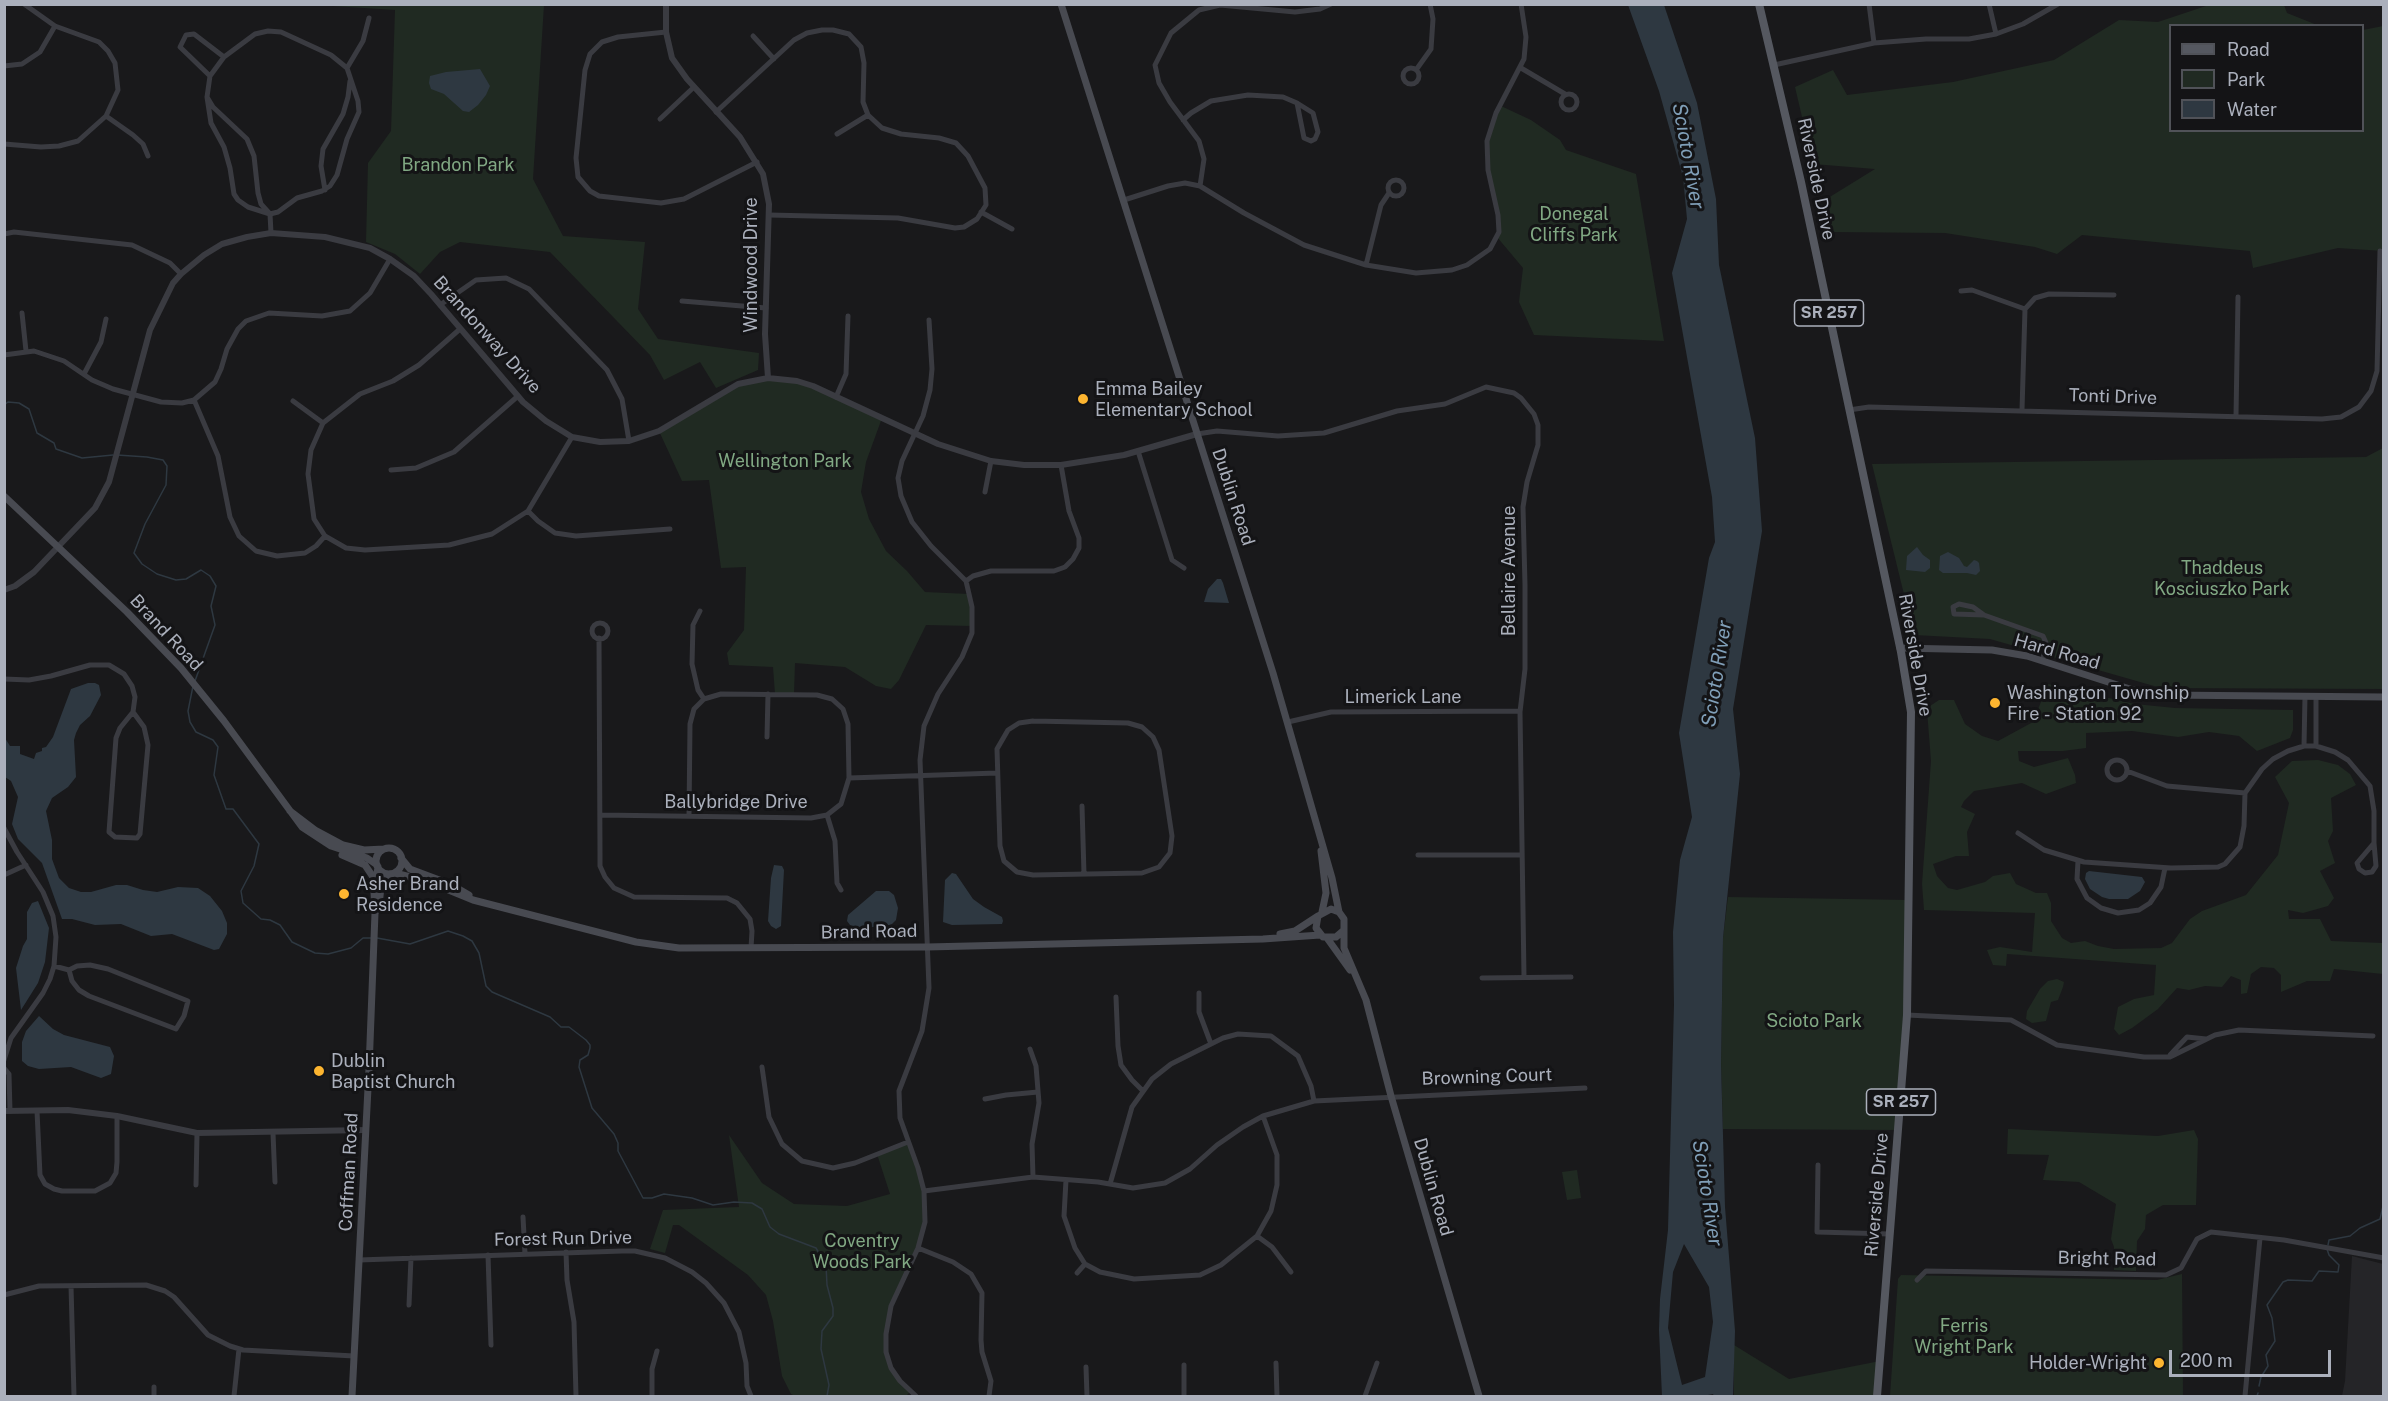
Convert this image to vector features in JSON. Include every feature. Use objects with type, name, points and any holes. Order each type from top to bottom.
[{"type":"main road","name":"Dublin Road","points":[[1061,4],[1288,722],[1339,912]]},
{"type":"main road","name":"Riverside Drive","points":[[1759,4],[1850,410],[1900,648],[1911,728],[1907,1015],[1877,1396]]},
{"type":"main road","name":"Brand Road","points":[[4,496],[140,626],[187,675],[302,827],[331,846],[367,858],[377,866]]},
{"type":"main road","name":"Hard Road","points":[[1900,648],[1992,650],[2042,661],[2133,690],[2164,695],[2384,697]]},
{"type":"main road","name":"Brand Road","points":[[286,808],[315,830],[343,845],[364,850],[384,849]]},
{"type":"main road","name":"Dublin Road","points":[[1317,828],[1326,893],[1320,914]]},
{"type":"main road","name":"Brand Road","points":[[331,846],[334,851],[365,865],[375,880]]},
{"type":"main road","points":[[384,849],[393,849],[401,858],[400,868],[392,873],[383,872],[377,866],[376,858],[384,849]]},
{"type":"main road","name":"Brand Road","points":[[401,858],[410,869],[450,884],[482,902]]},
{"type":"main road","name":"Coffman Road","points":[[352,1396],[377,866]]},
{"type":"main road","name":"Brand Road","points":[[392,873],[429,882],[482,902],[657,946],[927,947],[1324,937]]},
{"type":"main road","name":"Coffman Road","points":[[375,913],[379,905],[381,887],[392,873]]},
{"type":"main road","points":[[1331,909],[1339,912],[1344,919],[1343,931],[1336,937],[1324,937],[1316,924],[1320,914],[1331,909]]},
{"type":"main road","name":"Brand Road","points":[[1263,939],[1295,930],[1320,914]]},
{"type":"main road","name":"Dublin Road","points":[[1343,931],[1344,948],[1360,985],[1479,1396]]},
{"type":"main road","name":"Dublin Road","points":[[1324,937],[1360,985]]},
{"type":"street","points":[[4,144],[40,147],[59,146],[78,141],[106,116],[118,90],[115,63],[99,42],[56,26],[24,4]]},
{"type":"street","name":"Windwood Drive","points":[[666,4],[666,32],[672,57],[694,87],[740,137],[757,162],[767,190],[769,215],[766,308],[768,378]]},
{"type":"street","points":[[1200,186],[1204,159],[1199,141],[1160,83],[1155,65],[1171,33],[1198,7],[1220,5],[1295,12],[1320,9],[1331,4]]},
{"type":"street","points":[[1416,69],[1431,50],[1433,19],[1430,4]]},
{"type":"street","points":[[1124,200],[1168,186],[1185,183],[1200,186],[1304,245],[1366,265],[1416,273],[1452,270],[1482,256],[1499,232],[1498,215],[1488,170],[1487,141],[1497,113],[1521,68],[1526,37],[1521,4]]},
{"type":"street","points":[[1869,4],[1874,43]]},
{"type":"street","points":[[1989,4],[1996,34]]},
{"type":"street","points":[[1774,65],[1874,43],[1926,39],[1969,39],[1996,34],[2023,24],[2058,4]]},
{"type":"street","points":[[346,68],[363,41],[369,18]]},
{"type":"street","points":[[4,66],[22,64],[40,52],[56,26]]},
{"type":"street","points":[[716,111],[794,40],[807,33],[833,30],[849,34],[861,47],[864,63],[863,102],[868,115],[882,128],[901,134],[939,138],[956,143],[968,156],[986,188],[986,205],[972,224],[964,227],[955,228],[898,218],[769,215]]},
{"type":"street","points":[[268,31],[281,32],[331,55],[346,68],[358,101],[359,112],[347,139],[337,175],[325,190],[297,198],[278,212],[270,214],[248,207],[238,200],[234,194],[224,147],[211,123],[207,97],[210,76],[224,57],[255,34],[268,31]]},
{"type":"street","points":[[666,32],[618,37],[602,42],[590,54],[585,70],[576,158],[578,177],[590,191],[599,196],[661,203],[684,199],[757,162]]},
{"type":"street","points":[[210,76],[180,47],[186,36],[194,34],[224,57]]},
{"type":"street","points":[[753,36],[774,59]]},
{"type":"street","points":[[1521,68],[1565,94]]},
{"type":"street","points":[[325,190],[321,166],[323,149],[343,114],[350,77]]},
{"type":"street","points":[[660,119],[694,87]]},
{"type":"street","points":[[1183,120],[1211,101],[1248,95],[1282,97],[1298,103],[1313,113],[1318,132],[1315,139],[1311,141],[1304,138],[1298,103]]},
{"type":"street","points":[[207,97],[213,108],[247,140],[254,156],[258,193],[265,209],[270,214],[272,233]]},
{"type":"street","points":[[837,134],[868,115]]},
{"type":"street","points":[[106,116],[133,135],[142,144],[148,156]]},
{"type":"street","points":[[1366,265],[1381,205],[1389,193]]},
{"type":"street","points":[[981,212],[1012,229]]},
{"type":"street","points":[[4,234],[14,232],[132,245],[170,262],[181,274]]},
{"type":"street","name":"Brandonway Drive","points":[[4,590],[15,586],[34,572],[95,508],[110,482],[150,330],[173,283],[204,255],[222,244],[272,233],[325,237],[370,248],[390,259],[414,276],[518,396],[546,421],[572,436],[600,442],[629,441],[659,431],[738,384],[768,378],[797,381],[938,444],[991,461],[1061,465],[1138,451],[1197,434]]},
{"type":"street","name":"Tonti Drive","points":[[1850,410],[1869,407],[2322,419],[2342,417],[2359,407],[2368,395],[2377,371],[2380,251]]},
{"type":"street","points":[[4,355],[34,351],[64,361],[84,375],[113,389],[161,402],[182,403],[194,400],[215,382],[226,349],[238,329],[246,321],[269,313],[322,316],[350,311],[370,292],[390,259]]},
{"type":"street","points":[[440,305],[476,280],[506,279],[529,289],[607,370],[622,399],[629,441]]},
{"type":"street","points":[[1961,291],[1972,290],[2025,309]]},
{"type":"street","points":[[2022,410],[2025,309],[2035,298],[2049,294],[2114,295]]},
{"type":"street","points":[[2236,416],[2238,297]]},
{"type":"street","points":[[682,301],[766,308]]},
{"type":"street","points":[[22,313],[26,351]]},
{"type":"street","points":[[836,397],[846,374],[848,316]]},
{"type":"street","points":[[84,375],[101,342],[106,318]]},
{"type":"street","points":[[916,1396],[900,1381],[891,1368],[886,1352],[886,1334],[891,1306],[918,1248],[925,1222],[924,1191],[900,1118],[899,1091],[922,1031],[929,988],[921,776],[924,726],[939,694],[962,657],[972,633],[972,607],[966,582],[912,522],[901,496],[898,478],[902,461],[923,416],[930,390],[932,369],[929,320]]},
{"type":"street","points":[[460,329],[419,364],[393,381],[360,394],[323,423],[311,450],[308,474],[314,519],[325,536],[346,548],[365,550],[449,545],[492,534],[528,511],[572,436]]},
{"type":"street","name":"Bellaire Avenue","points":[[1197,434],[1217,431],[1278,436],[1324,432],[1397,411],[1445,404],[1486,387],[1499,388],[1521,398],[1534,414],[1539,434],[1522,507],[1526,585],[1525,669],[1520,711],[1524,977]]},
{"type":"street","points":[[391,470],[416,468],[454,452],[518,396]]},
{"type":"street","points":[[194,400],[218,456],[230,517],[239,536],[256,550],[277,556],[305,553],[325,536]]},
{"type":"street","points":[[293,401],[323,423]]},
{"type":"street","points":[[1138,451],[1172,560],[1184,568]]},
{"type":"street","points":[[985,492],[991,461]]},
{"type":"street","points":[[966,582],[973,576],[991,571],[1054,571],[1065,567],[1074,559],[1079,548],[1079,538],[1069,511],[1061,465]]},
{"type":"street","points":[[528,511],[555,533],[576,536],[670,529]]},
{"type":"street","points":[[1984,615],[1973,607],[1959,604],[1953,607],[1954,614],[1984,615],[2045,638],[2047,645],[2042,661]]},
{"type":"street","points":[[700,611],[693,625],[692,664],[698,690],[704,699]]},
{"type":"street","points":[[599,638],[600,866],[614,888],[634,897],[727,898],[737,903],[750,919],[751,948]]},
{"type":"street","points":[[4,679],[29,680],[90,665],[110,665],[124,674],[132,686],[135,697],[133,712],[120,728],[116,738],[109,832],[115,837],[136,838],[140,834],[148,745],[144,727],[133,712]]},
{"type":"street","points":[[689,816],[690,724],[694,709],[704,699],[721,694],[817,695],[832,699],[843,709],[848,724],[849,778],[997,773]]},
{"type":"street","points":[[767,737],[768,694]]},
{"type":"street","points":[[2304,746],[2305,696]]},
{"type":"street","points":[[2316,696],[2316,746]]},
{"type":"street","name":"Limerick Lane","points":[[1288,722],[1331,712],[1520,711]]},
{"type":"street","points":[[1033,721],[1128,723],[1142,727],[1153,737],[1159,750],[1172,836],[1170,853],[1159,867],[1142,873],[1033,875],[1017,873],[1004,861],[1000,846],[997,773],[997,749],[1000,742],[1008,730],[1019,723],[1033,721]]},
{"type":"street","points":[[2018,833],[2043,850],[2078,861],[2165,868],[2210,868],[2225,864],[2240,847],[2245,793],[2262,769],[2273,759],[2304,746],[2316,746],[2335,752],[2348,760],[2370,786],[2374,811],[2376,866],[2372,873],[2365,873],[2359,869],[2358,862],[2374,843]]},
{"type":"street","points":[[2127,771],[2167,786],[2245,793]]},
{"type":"street","name":"Ballybridge Drive","points":[[600,815],[811,818],[827,814],[841,804],[849,778]]},
{"type":"street","points":[[1082,806],[1084,874]]},
{"type":"street","points":[[827,814],[835,841],[837,883],[841,890]]},
{"type":"street","points":[[4,828],[43,892],[52,916],[56,938],[54,966],[43,993],[12,1038],[4,1060]]},
{"type":"street","points":[[1418,855],[1521,855]]},
{"type":"street","points":[[2078,861],[2077,879],[2084,894],[2101,908],[2118,913],[2139,910],[2150,903],[2161,887],[2165,868]]},
{"type":"street","points":[[4,875],[26,865]]},
{"type":"street","points":[[54,966],[69,970],[77,966],[90,965],[108,969],[188,1001],[184,1016],[176,1029],[88,996],[72,981],[69,970]]},
{"type":"street","points":[[1482,978],[1571,977]]},
{"type":"street","points":[[1198,993],[1199,1012],[1211,1044]]},
{"type":"street","points":[[1116,997],[1121,1065],[1143,1091]]},
{"type":"street","points":[[1907,1015],[2011,1020],[2057,1045],[2144,1057],[2168,1057],[2207,1039],[2239,1030],[2373,1036]]},
{"type":"street","points":[[1110,1184],[1128,1116],[1152,1078],[1171,1064],[1211,1044],[1238,1034],[1271,1036],[1298,1056],[1311,1086],[1314,1101]]},
{"type":"street","points":[[2168,1057],[2187,1036],[2207,1039]]},
{"type":"street","points":[[1030,1049],[1036,1066],[1039,1103],[1032,1144],[1033,1177]]},
{"type":"street","points":[[762,1067],[769,1117],[782,1144],[802,1161],[832,1168],[855,1163],[908,1142]]},
{"type":"street","points":[[4,1068],[9,1074],[7,1111],[68,1110],[117,1116],[197,1133],[366,1130]]},
{"type":"street","name":"Browning Court","points":[[924,1191],[1033,1177],[1133,1188],[1165,1183],[1190,1170],[1217,1145],[1243,1127],[1263,1116],[1314,1101],[1586,1088]]},
{"type":"street","points":[[985,1099],[1038,1092]]},
{"type":"street","points":[[38,1111],[40,1175],[45,1184],[54,1190],[62,1191],[95,1191],[110,1183],[116,1173],[117,1116]]},
{"type":"street","points":[[1066,1179],[1064,1215],[1074,1248],[1085,1264],[1116,1276],[1134,1279],[1200,1275],[1221,1265],[1257,1236],[1270,1211],[1277,1185],[1277,1155],[1263,1116]]},
{"type":"street","points":[[196,1185],[197,1133]]},
{"type":"street","points":[[273,1133],[275,1182]]},
{"type":"street","points":[[1818,1165],[1817,1232],[1890,1234]]},
{"type":"street","points":[[523,1217],[525,1254]]},
{"type":"street","name":"Bright Road","points":[[1917,1280],[1926,1270],[2166,1275],[2181,1268],[2192,1244],[2202,1235],[2211,1232],[2322,1246],[2384,1258]]},
{"type":"street","points":[[1257,1236],[1272,1247],[1291,1272]]},
{"type":"street","points":[[2246,1396],[2260,1238]]},
{"type":"street","points":[[918,1248],[953,1262],[971,1274],[982,1293],[981,1340],[982,1352],[991,1381],[989,1396]]},
{"type":"street","name":"Forest Run Drive","points":[[359,1260],[635,1251],[665,1258],[692,1272],[706,1283],[724,1304],[739,1332],[751,1396]]},
{"type":"street","points":[[566,1252],[567,1280],[574,1322],[576,1396]]},
{"type":"street","points":[[488,1255],[491,1345]]},
{"type":"street","points":[[409,1305],[411,1258]]},
{"type":"street","points":[[1077,1273],[1085,1264]]},
{"type":"street","points":[[4,1295],[39,1286],[135,1284],[156,1287],[174,1297],[214,1339],[239,1349],[354,1356]]},
{"type":"street","points":[[71,1286],[74,1396]]},
{"type":"street","points":[[234,1396],[239,1349]]},
{"type":"street","points":[[652,1396],[652,1369],[657,1351]]},
{"type":"street","points":[[1276,1363],[1277,1396]]},
{"type":"street","points":[[1365,1396],[1377,1363]]},
{"type":"street","points":[[1184,1365],[1184,1396]]},
{"type":"street","points":[[1086,1366],[1087,1396]]},
{"type":"street","points":[[154,1387],[154,1396]]},
{"type":"shaded area","points":[[2352,1256],[2383,1264],[2383,1396],[2342,1396],[2345,1381]]},
{"type":"green space","name":"Brandon Park","points":[[317,5],[544,5],[533,179],[563,236],[645,242],[638,309],[658,339],[759,353],[758,370],[716,388],[700,362],[664,380],[650,355],[550,252],[460,242],[440,252],[420,274],[395,254],[366,242],[368,163],[391,131],[395,10]]},
{"type":"green space","points":[[2209,5],[2284,5],[2287,13],[2314,24],[2169,24],[2169,132],[2364,132],[2364,30],[2383,26],[2383,251],[2338,248],[2253,268],[2250,251],[2082,235],[2057,254],[2035,247],[1945,233],[1829,232],[1820,203],[1875,169],[1813,164],[1795,87],[1833,70],[1847,95],[1953,82],[2054,60],[2119,20],[2158,22]]},
{"type":"green space","name":"Donegal Cliffs Park","points":[[1501,106],[1531,120],[1560,140],[1566,150],[1636,174],[1664,341],[1534,335],[1519,302],[1523,268],[1497,237],[1499,232],[1488,170],[1487,141]]},
{"type":"green space","name":"Wellington Park","points":[[763,379],[797,381],[882,418],[866,462],[861,492],[869,519],[886,551],[925,592],[969,594],[972,626],[926,625],[899,680],[891,689],[876,686],[845,667],[795,663],[794,694],[775,694],[773,667],[729,665],[727,653],[744,630],[746,567],[721,568],[709,480],[682,481],[659,431],[738,384]]},
{"type":"green space","name":"Thaddeus Kosciuszko Park","points":[[2383,448],[2383,689],[2161,688],[1990,639],[1914,635],[1872,464],[2366,457]]},
{"type":"green space","points":[[2048,684],[2135,704],[2175,708],[2293,710],[2293,730],[2290,738],[2257,751],[2239,736],[2209,732],[2178,737],[2132,731],[2086,733],[2086,748],[2063,751],[2018,751],[2019,761],[2034,767],[2068,758],[2076,783],[2046,794],[2022,783],[1974,791],[1961,807],[1975,814],[1967,832],[1969,856],[1956,856],[1933,864],[1937,876],[1948,888],[1957,890],[1985,882],[1993,876],[2010,873],[2016,884],[2036,893],[2047,893],[2051,903],[2051,921],[2062,938],[2071,943],[2085,941],[2114,949],[2161,948],[2172,943],[2190,919],[2202,911],[2246,895],[2278,855],[2289,803],[2275,777],[2292,761],[2318,760],[2338,765],[2350,774],[2356,785],[2331,798],[2333,831],[2328,841],[2335,863],[2320,871],[2334,898],[2328,906],[2303,913],[2288,910],[2289,919],[2320,919],[2331,941],[2383,943],[2383,974],[2334,969],[2330,981],[2307,981],[2281,992],[2281,975],[2274,968],[2261,967],[2251,974],[2247,993],[2241,994],[2241,980],[2231,976],[2222,987],[2205,986],[2189,990],[2177,988],[2158,1009],[2119,1035],[2114,1029],[2118,1007],[2134,999],[2154,995],[2156,965],[2007,954],[2006,966],[1993,965],[1987,950],[2000,947],[2032,952],[2035,913],[1924,910],[1922,884],[1931,761],[1927,710],[1939,700],[1954,700],[1965,724],[1982,736],[1998,741],[2033,722]]},
{"type":"green space","name":"Scioto Park","points":[[1728,897],[1909,900],[1898,1130],[1723,1129],[1721,1064],[1723,938]]},
{"type":"green space","points":[[2057,979],[2064,982],[2063,987],[2058,1000],[2051,1002],[2046,1021],[2032,1023],[2026,1019],[2027,1011],[2040,989],[2048,981]]},
{"type":"green space","points":[[2008,1129],[2158,1136],[2194,1130],[2198,1139],[2196,1205],[2163,1205],[2146,1215],[2145,1229],[2137,1241],[2136,1271],[2114,1270],[2114,1247],[2111,1239],[2116,1204],[2079,1182],[2043,1180],[2049,1155],[2007,1154]]},
{"type":"green space","name":"Coventry Woods Park","points":[[729,1135],[762,1183],[794,1204],[847,1206],[890,1194],[877,1154],[908,1142],[924,1191],[925,1222],[918,1248],[891,1306],[886,1334],[891,1368],[910,1392],[906,1396],[795,1396],[791,1394],[782,1376],[773,1321],[766,1295],[748,1275],[679,1225],[673,1225],[665,1253],[650,1249],[663,1210],[739,1207]]},
{"type":"green space","points":[[1577,1170],[1581,1198],[1567,1200],[1562,1172]]},
{"type":"green space","name":"Ferris Wright Park","points":[[2182,1274],[2183,1396],[1890,1396],[1898,1279],[1901,1275],[2157,1280]]},
{"type":"green space","points":[[1734,1345],[1789,1379],[1880,1361],[1877,1396],[1734,1396]]},
{"type":"water","name":"Scioto River","points":[[1628,5],[1664,5],[1697,103],[1716,199],[1719,265],[1755,438],[1762,531],[1733,709],[1740,774],[1723,938],[1721,1064],[1725,1207],[1735,1331],[1733,1396],[1714,1396],[1713,1394],[1662,1396],[1659,1330],[1668,1230],[1674,1005],[1673,932],[1680,860],[1692,817],[1679,733],[1709,558],[1715,542],[1712,497],[1672,273],[1687,219],[1683,177],[1659,91]],"holes":[[[1684,1244],[1709,1287],[1713,1322],[1705,1377],[1682,1385],[1668,1328],[1673,1272]]]},
{"type":"water","points":[[480,69],[490,86],[478,105],[469,112],[463,111],[444,94],[431,89],[430,76]]},
{"type":"water","points":[[1917,547],[1930,560],[1930,568],[1925,572],[1906,570],[1907,556]]},
{"type":"water","points":[[1948,552],[1959,558],[1967,567],[1974,560],[1977,561],[1980,571],[1976,575],[1943,573],[1939,570],[1940,556]]},
{"type":"water","points":[[1217,579],[1221,579],[1223,583],[1229,603],[1204,602],[1208,589]]},
{"type":"water","points":[[88,683],[99,685],[101,695],[90,716],[80,725],[76,733],[74,740],[76,777],[68,787],[52,798],[46,811],[52,840],[52,859],[59,878],[69,888],[81,892],[91,892],[116,885],[127,885],[157,892],[178,887],[198,888],[210,896],[222,911],[227,923],[227,934],[219,949],[214,950],[172,934],[151,936],[121,924],[95,925],[62,919],[42,863],[18,839],[12,824],[18,797],[11,781],[5,777],[5,738],[10,746],[20,746],[20,754],[34,759],[36,753],[42,751],[42,748],[46,747],[53,737],[71,689]]},
{"type":"water","points":[[774,865],[782,866],[784,870],[781,926],[776,929],[768,921]]},
{"type":"water","points":[[2089,871],[2142,877],[2145,882],[2140,891],[2128,899],[2109,899],[2090,889],[2085,879]]},
{"type":"water","points":[[952,873],[956,874],[973,899],[1002,917],[1002,924],[952,925],[943,922],[945,880]]},
{"type":"water","points":[[876,891],[889,891],[894,895],[898,908],[896,920],[886,926],[858,928],[850,925],[847,921],[848,915]]},
{"type":"water","points":[[38,901],[49,928],[45,962],[38,983],[21,1010],[16,968],[27,939],[27,912],[32,903]]},
{"type":"water","points":[[39,1016],[53,1029],[64,1035],[110,1047],[114,1056],[111,1074],[101,1078],[71,1067],[39,1069],[28,1066],[22,1061],[22,1042],[26,1031]]},
{"type":"waterway","points":[[4,405],[8,402],[19,403],[29,409],[37,433],[54,443],[56,449],[82,458],[113,455]]},
{"type":"waterway","points":[[117,455],[163,460],[167,466],[166,485],[145,524],[134,553],[142,564],[157,574],[176,580],[186,579],[201,570],[210,576],[216,586],[211,606],[215,625],[195,681]]},
{"type":"waterway","points":[[193,686],[188,711],[190,722],[196,732],[213,740],[218,747],[214,775],[226,809],[233,809],[259,844],[254,866],[241,891],[243,903],[261,919],[280,925],[292,942],[315,953],[328,954],[351,948],[363,938],[372,938]]},
{"type":"waterway","points":[[377,938],[410,944],[448,931],[463,936],[472,941],[479,953],[486,986],[492,992],[550,1017],[561,1027],[569,1027],[586,1040],[590,1048],[588,1055],[580,1060],[579,1067],[592,1108],[614,1134],[618,1143],[618,1151],[643,1198],[664,1194],[692,1198],[713,1205],[734,1202],[752,1203],[762,1209],[770,1227],[779,1234],[816,1248],[826,1265],[827,1285],[833,1308],[833,1316],[822,1331],[821,1349],[829,1385],[827,1396]]},
{"type":"waterway","points":[[2328,1245],[2329,1240],[2350,1236],[2360,1228],[2380,1219],[2384,1202]]},
{"type":"waterway","points":[[2259,1386],[2261,1377],[2268,1366],[2266,1355],[2275,1341],[2272,1318],[2267,1305],[2283,1282],[2288,1280],[2312,1281],[2319,1271],[2338,1272],[2339,1265],[2329,1255],[2327,1249]]},
{"type":"place","name":"Emma Bailey Elementary School","points":[[1083,399]]},
{"type":"place","name":"Washington Township Fire - Station 92","points":[[1995,703]]},
{"type":"place","name":"Asher Brand Residence","points":[[344,894]]},
{"type":"place","name":"Dublin Baptist Church","points":[[319,1071]]},
{"type":"place","name":"Holder-Wright","points":[[2159,1363]]}]
